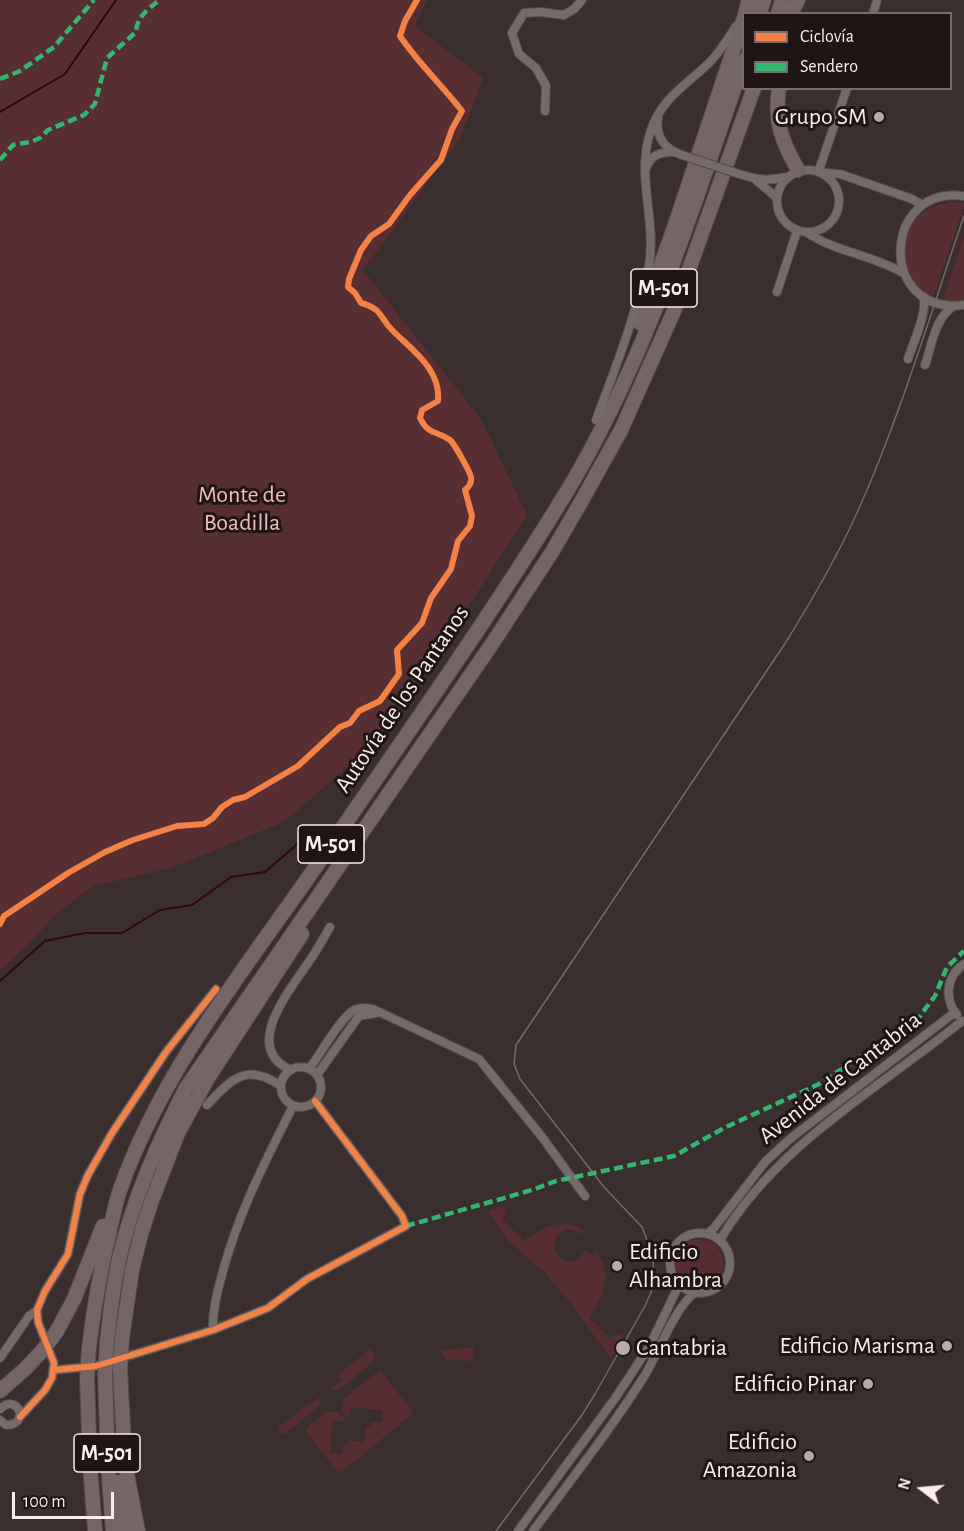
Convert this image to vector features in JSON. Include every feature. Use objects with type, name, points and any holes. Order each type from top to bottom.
[{"type":"highway","points":[[558,505],[562,491],[648,302],[742,22]]},
{"type":"highway","name":"Autovía de los Pantanos","points":[[95,1531],[87,1377],[95,1295],[119,1192],[150,1118],[187,1055],[482,622],[558,505],[604,423],[657,305],[686,229],[742,66]]},
{"type":"highway","name":"Autovía de los Pantanos","points":[[113,1531],[105,1375],[107,1341],[119,1259],[160,1138],[186,1088],[238,1010],[340,867],[552,552],[621,429],[678,300],[754,90]]},
{"type":"highway","points":[[778,90],[779,127],[793,174]]},
{"type":"highway","points":[[124,1531],[117,1434],[122,1338],[132,1270],[152,1200],[178,1133],[204,1085],[293,949],[335,881],[340,867]]},
{"type":"highway","points":[[0,1391],[25,1369],[57,1331],[82,1280],[110,1205],[119,1192]]},
{"type":"highway","points":[[120,1369],[125,1464],[138,1531]]},
{"type":"street","points":[[545,111],[546,86],[536,68],[519,54],[512,33],[524,13],[541,12],[564,15],[582,0]]},
{"type":"street","points":[[596,420],[627,339],[648,266],[651,237],[644,172],[651,128],[672,95],[710,63],[724,45],[748,0]]},
{"type":"street","points":[[822,172],[846,90]]},
{"type":"street","points":[[658,116],[659,136],[664,145],[673,152],[756,180],[774,180],[809,169],[840,174],[912,199],[922,205]]},
{"type":"street","points":[[644,172],[655,155],[673,152]]},
{"type":"street","points":[[793,174],[780,187],[777,198],[780,214],[790,227],[806,232],[819,231],[830,224],[837,214],[840,198],[837,186],[822,172]]},
{"type":"street","points":[[756,180],[777,198]]},
{"type":"street","points":[[963,194],[940,196],[922,205],[909,218],[901,236],[899,254],[903,273],[924,297],[938,304],[964,305]]},
{"type":"street","points":[[777,292],[797,231]]},
{"type":"street","points":[[806,232],[818,240],[889,265],[903,273]]},
{"type":"street","points":[[908,359],[925,306],[924,297]]},
{"type":"street","points":[[925,365],[939,321],[945,311],[954,306]]},
{"type":"street","points":[[291,1070],[281,1065],[275,1058],[270,1049],[269,1032],[276,1011],[311,960],[330,927]]},
{"type":"street","points":[[963,1021],[954,1013],[949,1001],[948,987],[953,975],[964,964]]},
{"type":"street","points":[[1,1423],[14,1425],[49,1384],[54,1370],[51,1354],[38,1322],[37,1310],[45,1291],[68,1254],[80,1194],[97,1157],[166,1052],[216,989]]},
{"type":"street","points":[[309,1069],[346,1017],[354,1010],[364,1007],[373,1008],[479,1059],[542,1137],[585,1196]]},
{"type":"street","points":[[317,1075],[359,1016],[381,1013]]},
{"type":"street","name":"Avenida de Cantabria","points":[[708,1233],[765,1162],[791,1138],[954,1013]]},
{"type":"street","name":"Avenida de Cantabria","points":[[720,1239],[749,1198],[800,1145],[963,1021]]},
{"type":"street","points":[[300,1067],[309,1069],[317,1075],[320,1091],[315,1101],[302,1107],[293,1106],[283,1096],[281,1086],[284,1077],[291,1070],[300,1067]]},
{"type":"street","points":[[207,1105],[229,1081],[243,1074],[256,1074],[281,1086]]},
{"type":"street","points":[[54,1370],[96,1366],[213,1330],[268,1308],[307,1279],[406,1226],[402,1216],[315,1101]]},
{"type":"street","points":[[213,1330],[213,1312],[218,1290],[243,1207],[293,1106]]},
{"type":"street","points":[[692,1233],[708,1233],[720,1239],[729,1252],[730,1267],[725,1281],[713,1290],[701,1293],[694,1293],[679,1285],[672,1275],[670,1257],[674,1246],[681,1238],[692,1233]]},
{"type":"street","points":[[518,1531],[616,1397],[649,1347],[679,1285]]},
{"type":"street","points":[[533,1531],[627,1402],[682,1306],[694,1293]]},
{"type":"street","points":[[0,1358],[29,1316],[37,1310]]},
{"type":"street","points":[[0,1408],[6,1404],[14,1405],[30,1400],[41,1394]]},
{"type":"street","points":[[14,1405],[20,1411],[20,1417]]},
{"type":"green space","name":"Monte de Boadilla","points":[[0,0],[427,0],[415,26],[483,78],[460,139],[363,270],[481,419],[527,515],[453,631],[395,716],[376,740],[353,762],[284,822],[171,868],[94,886],[58,912],[0,971]]},
{"type":"green space","points":[[955,202],[964,203],[964,206],[933,298],[918,286],[909,271],[904,256],[905,241],[911,226],[921,215],[936,206]]},
{"type":"green space","points":[[964,236],[964,302],[942,302]]},
{"type":"green space","points":[[505,1207],[506,1214],[502,1219],[524,1241],[538,1231],[553,1225],[568,1224],[585,1231],[582,1234],[571,1230],[564,1231],[557,1236],[554,1243],[555,1250],[565,1260],[571,1261],[578,1258],[585,1250],[592,1255],[596,1251],[601,1259],[604,1268],[604,1285],[602,1294],[589,1318],[609,1337],[624,1333],[611,1359],[569,1301],[543,1271],[507,1240],[488,1211]]},
{"type":"green space","points":[[699,1239],[716,1246],[723,1263],[716,1280],[699,1287],[682,1280],[675,1263],[682,1246]]},
{"type":"green space","points":[[475,1347],[472,1355],[474,1358],[470,1362],[447,1360],[441,1350]]},
{"type":"green space","points":[[370,1349],[375,1355],[374,1361],[339,1390],[330,1389],[341,1380],[337,1375]]},
{"type":"green space","points":[[380,1370],[414,1413],[339,1474],[305,1430],[326,1412],[339,1412],[345,1420],[333,1421],[330,1453],[342,1454],[343,1445],[348,1445],[349,1440],[364,1442],[366,1426],[371,1427],[371,1422],[382,1423],[383,1411],[351,1407],[347,1418],[341,1410],[344,1398]]},
{"type":"green space","points":[[321,1396],[320,1405],[286,1433],[280,1433],[277,1428]]},
{"type":"waterway","points":[[0,112],[65,74],[116,0]]},
{"type":"waterway","points":[[0,981],[45,941],[85,933],[122,933],[160,910],[192,905],[231,877],[265,872],[302,840]]},
{"type":"tram line","points":[[496,1531],[595,1394],[645,1306],[652,1290],[654,1272],[652,1253],[642,1227],[604,1187],[520,1079],[514,1064],[516,1045],[784,645],[832,564],[873,477],[914,366],[964,216]]},
{"type":"marked path","points":[[0,79],[20,71],[54,47],[94,0]]},
{"type":"marked path","points":[[0,160],[13,145],[40,138],[48,130],[84,115],[95,104],[107,58],[136,32],[141,17],[159,0]]},
{"type":"marked path","points":[[406,1226],[556,1181],[674,1156],[724,1128],[819,1084],[917,1020],[935,996],[947,967],[964,951]]},
{"type":"cycle path","points":[[0,924],[4,916],[68,873],[105,852],[177,826],[204,824],[233,800],[245,797],[298,766],[340,727],[350,723],[359,711],[380,701],[399,674],[397,650],[422,623],[431,598],[451,569],[458,541],[470,526],[472,516],[465,490],[471,483],[470,474],[452,442],[427,428],[420,418],[422,410],[438,401],[438,390],[430,370],[377,311],[361,303],[348,287],[361,250],[371,236],[389,224],[410,195],[441,160],[452,129],[462,111],[400,36],[405,21],[417,0]]},
{"type":"cycle path","points":[[20,1417],[45,1390],[52,1378],[54,1363],[38,1322],[37,1310],[45,1291],[68,1254],[80,1194],[88,1175],[112,1133],[166,1052],[216,989]]},
{"type":"cycle path","points":[[54,1370],[96,1366],[213,1330],[268,1308],[307,1279],[406,1226],[402,1216],[315,1101]]},
{"type":"place","name":"Grupo SM","points":[[879,117]]},
{"type":"place","name":"Edificio Alhambra","points":[[617,1266]]},
{"type":"place","name":"Edificio Marisma","points":[[947,1346]]},
{"type":"place","name":"Cantabria","points":[[623,1348]]},
{"type":"place","name":"Edificio Pinar","points":[[868,1384]]},
{"type":"place","name":"Edificio Amazonia","points":[[809,1456]]}]
